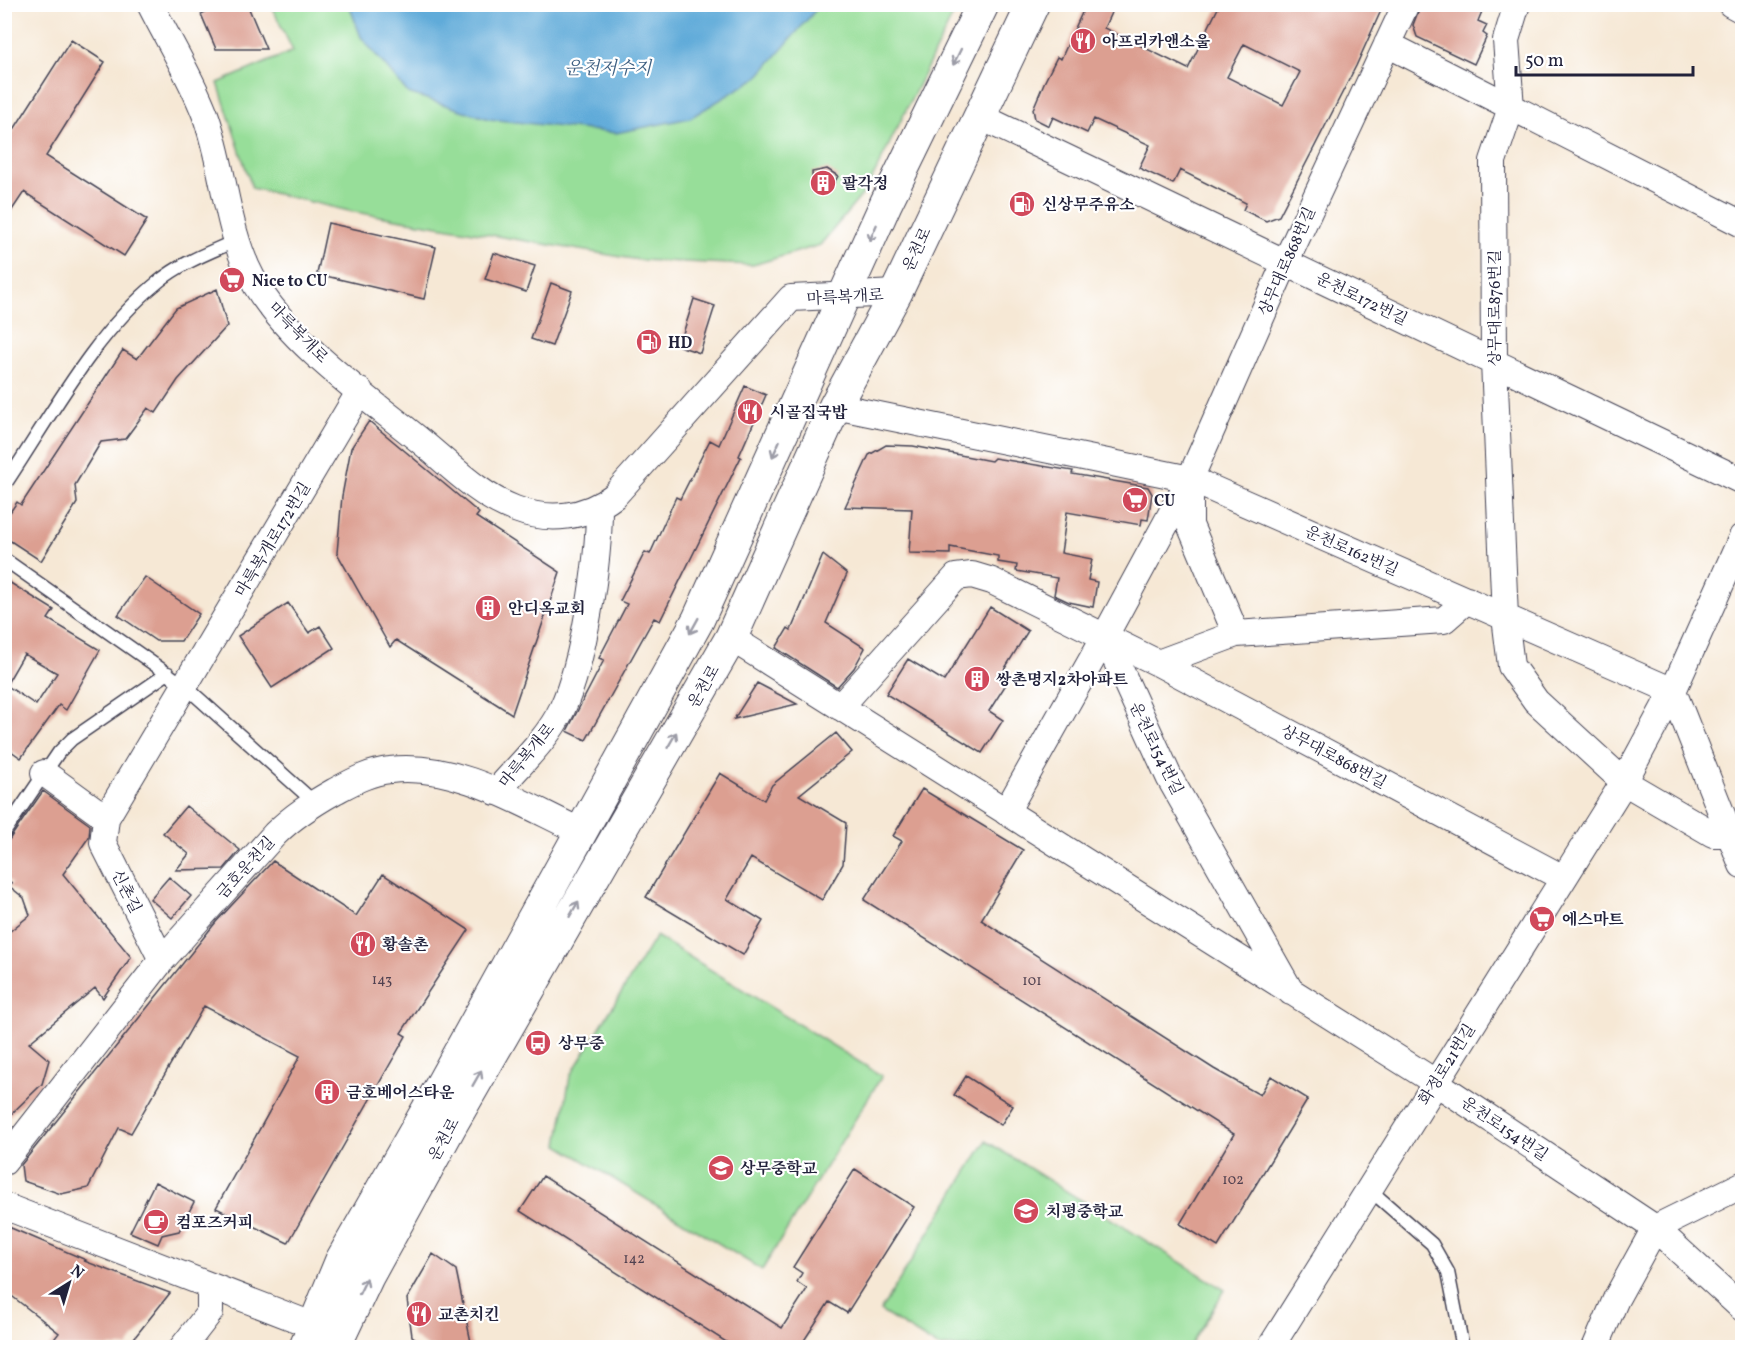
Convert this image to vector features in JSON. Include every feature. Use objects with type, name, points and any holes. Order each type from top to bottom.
[{"type":"street","name":"마륵복개로","points":[[150,4],[205,114],[235,241],[254,281],[275,310],[360,391],[486,495],[514,509],[567,517],[599,508],[614,496],[791,298],[896,293]]},
{"type":"street","name":"운천로","points":[[328,1341],[341,1262],[698,620],[886,203],[983,4]]},
{"type":"street","name":"운천로","points":[[328,1341],[368,1276],[451,1125],[731,638],[835,406],[896,293],[1034,4]]},
{"type":"street","name":"상무대로868번길","points":[[1006,812],[1190,479],[1286,261],[1406,4]]},
{"type":"street","name":"상무대로876번길","points":[[1505,616],[1494,362],[1493,161],[1511,108],[1506,40],[1517,4]]},
{"type":"street","points":[[1731,4],[1743,10]]},
{"type":"street","points":[[1387,44],[1743,225]]},
{"type":"street","name":"운천로172번길","points":[[981,117],[1743,481]]},
{"type":"street","name":"마륵복개로172번길","points":[[106,818],[176,680],[360,391]]},
{"type":"street","name":"운천로162번길","points":[[835,406],[1190,479],[1673,691]]},
{"type":"street","name":"상무대로868번길","points":[[1190,479],[1190,525],[1236,634]]},
{"type":"street","name":"마륵복개로","points":[[496,792],[544,737],[562,710],[581,643],[599,546],[599,508]]},
{"type":"street","name":"화정로21번길","points":[[1270,1347],[1624,782],[1673,691],[1743,537]]},
{"type":"street","points":[[840,708],[957,577],[972,575],[992,581],[1105,636]]},
{"type":"street","points":[[1158,663],[1236,634],[1444,620],[1467,600]]},
{"type":"street","points":[[1505,616],[1511,666],[1530,692],[1624,782],[1713,834],[1730,834]]},
{"type":"street","name":"상무대로868번길","points":[[1105,636],[1563,878]]},
{"type":"street","name":"운천로154번길","points":[[1105,636],[1169,777],[1293,994]]},
{"type":"street","name":"운천로154번길","points":[[731,638],[1435,1082],[1654,1228],[1743,1308]]},
{"type":"street","points":[[1673,691],[1743,865]]},
{"type":"street","name":"금호운천길","points":[[4,1162],[162,960],[293,815],[314,802],[360,777],[388,770],[443,773],[496,792],[580,831]]},
{"type":"street","points":[[44,773],[106,818]]},
{"type":"street","name":"신촌길","points":[[106,818],[103,843],[162,960]]},
{"type":"street","points":[[1595,1347],[1616,1299],[1654,1228],[1743,1185]]},
{"type":"street","points":[[4,1206],[210,1286],[328,1341]]},
{"type":"street","points":[[182,1347],[210,1312],[210,1286]]},
{"type":"lane","points":[[4,486],[102,339],[158,282],[188,262],[235,241]]},
{"type":"lane","points":[[4,560],[176,680],[314,802]]},
{"type":"lane","points":[[4,833],[44,773],[72,739],[176,680]]},
{"type":"lane","points":[[1370,1190],[1432,1244],[1448,1272],[1463,1347]]},
{"type":"green space","points":[[271,5],[958,5],[867,189],[820,245],[753,265],[639,260],[349,211],[252,188],[218,83],[293,51]]},
{"type":"green space","points":[[656,936],[882,1076],[762,1270],[558,1145],[570,1076]]},
{"type":"green space","name":"치평중학교","points":[[986,1141],[1225,1290],[1189,1347],[938,1347],[880,1311]]},
{"type":"water","name":"운천저수지","points":[[349,4],[820,5],[758,77],[690,118],[616,133],[489,119],[408,93],[361,37]]},
{"type":"building","points":[[222,4],[247,4],[266,49],[216,49],[201,14]]},
{"type":"building","points":[[1086,4],[1115,4],[1104,28],[1188,69],[1220,4],[1384,4],[1356,66],[1279,216],[1266,221],[1243,210],[1246,203],[1180,170],[1173,184],[1139,168],[1150,145],[1094,119],[1087,133],[1053,117],[1049,126],[1035,119],[1033,109],[1044,83],[1057,57],[1061,59]],"holes":[[[1244,44],[1300,72],[1283,105],[1227,77]]]},
{"type":"building","points":[[1421,4],[1485,4],[1478,21],[1487,25],[1483,33],[1487,36],[1474,64],[1417,37],[1413,25]]},
{"type":"building","points":[[71,40],[105,62],[46,156],[147,220],[124,256],[24,192],[4,222],[4,145]]},
{"type":"building","name":"팔각정","points":[[827,169],[838,176],[830,190],[813,192],[812,172]]},
{"type":"building","points":[[328,223],[436,247],[424,299],[317,274]]},
{"type":"building","points":[[494,253],[535,266],[526,292],[485,279]]},
{"type":"building","points":[[551,283],[572,291],[552,346],[531,339]]},
{"type":"building","points":[[217,289],[227,326],[178,380],[156,413],[148,408],[125,439],[101,442],[75,485],[77,503],[41,561],[9,540],[4,521],[17,502],[21,505],[123,350],[137,359],[176,308]]},
{"type":"building","points":[[694,299],[715,306],[700,353],[679,346]]},
{"type":"building","points":[[745,386],[766,395],[739,456],[741,457],[660,621],[654,618],[586,740],[567,731],[604,660],[599,658],[627,604],[620,601],[645,552],[650,554],[676,497],[680,499],[710,440],[719,445]]},
{"type":"building","points":[[369,421],[479,513],[476,517],[560,572],[512,714],[396,640],[390,647],[337,553],[342,496],[351,448]]},
{"type":"building","points":[[886,445],[913,446],[991,461],[994,458],[1073,471],[1072,474],[1148,487],[1152,494],[1148,520],[1142,519],[1141,525],[1067,512],[1061,553],[1092,559],[1088,580],[1097,582],[1093,607],[1069,602],[1054,595],[1057,578],[1016,571],[1017,565],[998,562],[998,556],[950,547],[950,554],[909,553],[912,509],[845,507],[869,455]]},
{"type":"building","points":[[823,555],[847,574],[826,623],[865,648],[854,668],[837,687],[776,648],[788,628],[791,630]]},
{"type":"building","points":[[145,577],[199,614],[181,641],[156,641],[118,615]]},
{"type":"building","points":[[4,579],[54,610],[48,619],[100,650],[66,710],[59,705],[21,758],[4,746]],"holes":[[[24,654],[57,673],[36,705],[6,685]]]},
{"type":"building","points":[[288,603],[309,633],[320,626],[334,648],[272,688],[238,636]]},
{"type":"building","name":"쌍촌명지2차아파트","points":[[990,607],[1028,631],[1002,673],[1010,678],[989,711],[1003,720],[982,753],[886,694],[908,659],[944,681]]},
{"type":"building","points":[[757,683],[797,704],[734,719]]},
{"type":"building","points":[[836,733],[852,752],[799,795],[846,823],[843,864],[822,900],[751,858],[727,899],[763,921],[743,955],[646,897],[720,773],[764,800],[772,785]]},
{"type":"building","points":[[922,789],[1023,850],[981,920],[1214,1069],[1260,1095],[1271,1076],[1308,1099],[1218,1247],[1180,1224],[1234,1134],[864,900],[902,841],[893,836]]},
{"type":"building","points":[[43,791],[90,825],[89,837],[63,874],[131,957],[103,998],[95,988],[29,1043],[49,1060],[42,1084],[4,1121],[4,936],[30,915],[24,898],[9,886],[12,883],[4,877],[4,847]]},
{"type":"building","points":[[186,806],[240,850],[224,869],[176,870],[189,854],[163,833]]},
{"type":"building","name":"금호베어스타운","points":[[273,861],[356,916],[383,874],[469,930],[401,1033],[406,1036],[288,1243],[216,1208],[300,1056],[204,1006],[131,1133],[119,1128],[88,1188],[61,1194],[23,1181],[21,1165],[216,922]]},
{"type":"building","points":[[169,877],[191,896],[172,918],[150,899]]},
{"type":"building","points":[[966,1076],[1013,1106],[1001,1125],[954,1095]]},
{"type":"building","points":[[855,1169],[914,1207],[847,1313],[829,1302],[803,1342],[812,1347],[734,1347],[520,1211],[543,1176],[782,1328],[807,1289],[797,1282],[802,1273],[793,1267]]},
{"type":"building","points":[[155,1182],[194,1202],[179,1231],[162,1235],[158,1244],[130,1232]]},
{"type":"building","points":[[4,1225],[86,1260],[84,1261],[170,1293],[127,1347],[48,1347],[59,1333],[4,1290]]},
{"type":"building","points":[[433,1254],[456,1270],[472,1347],[428,1347],[412,1336],[407,1299]]},
{"type":"place","name":"아프리카앤소울","points":[[1083,41]]},
{"type":"place","name":"팔각정","points":[[823,183]]},
{"type":"place","name":"신상무주유소","points":[[1022,204]]},
{"type":"place","name":"Nice to CU","points":[[232,280]]},
{"type":"place","name":"HD","points":[[649,342]]},
{"type":"place","name":"시골집국밥","points":[[750,412]]},
{"type":"place","name":"CU","points":[[1135,500]]},
{"type":"place","name":"안디옥교회","points":[[488,608]]},
{"type":"place","name":"쌍촌명지2차아파트","points":[[977,679]]},
{"type":"place","name":"에스마트","points":[[1542,919]]},
{"type":"place","name":"황솔촌","points":[[363,944]]},
{"type":"place","name":"상무중","points":[[538,1043]]},
{"type":"place","name":"금호베어스타운","points":[[327,1092]]},
{"type":"place","name":"상무중학교","points":[[721,1168]]},
{"type":"place","name":"치평중학교","points":[[1026,1211]]},
{"type":"place","name":"컴포즈커피","points":[[156,1222]]},
{"type":"place","name":"교촌치킨","points":[[419,1314]]}]
